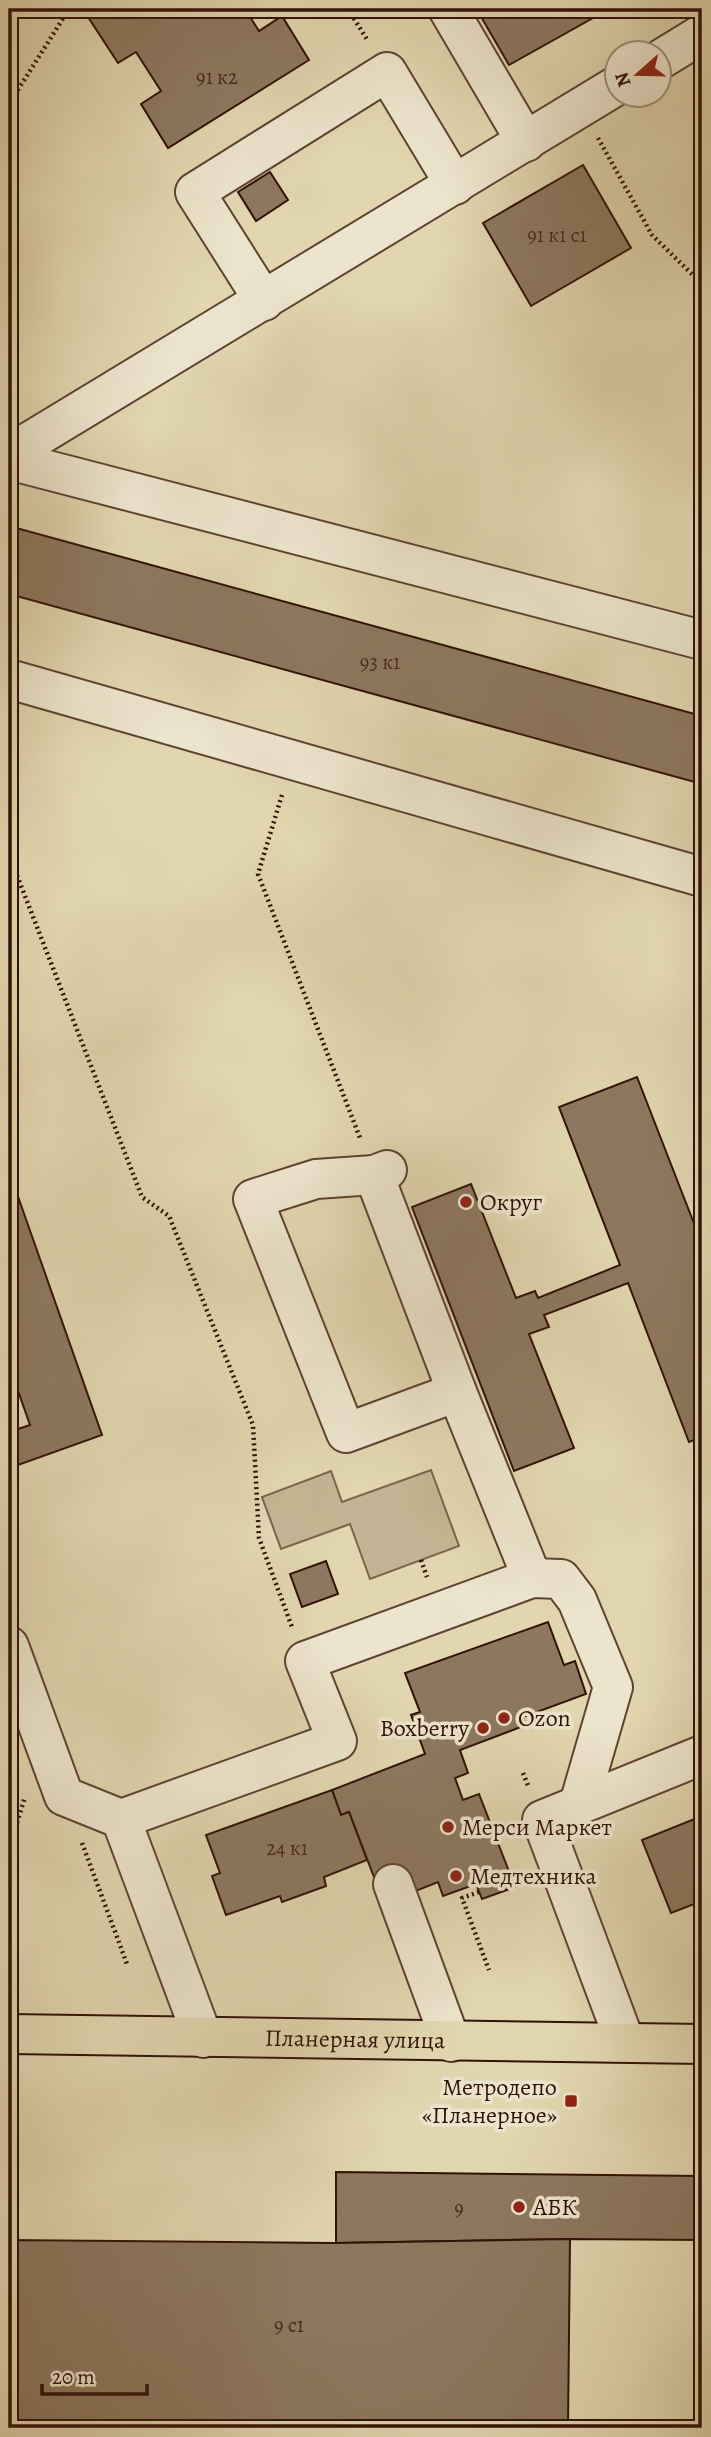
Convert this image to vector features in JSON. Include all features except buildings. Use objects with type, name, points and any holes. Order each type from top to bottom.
[{"type":"main road","name":"Планерная улица","points":[[9,2034],[702,2044]]},
{"type":"lane","points":[[448,9],[526,142]]},
{"type":"lane","points":[[672,53],[702,34]]},
{"type":"lane","points":[[264,301],[195,192],[387,72],[455,185]]},
{"type":"lane","points":[[9,454],[602,95]]},
{"type":"lane","points":[[9,460],[702,640]]},
{"type":"lane","points":[[9,679],[702,877]]},
{"type":"lane","points":[[457,1392],[346,1433],[253,1199],[316,1179],[381,1172],[457,1392],[532,1578]]},
{"type":"lane","points":[[9,1646],[64,1796],[121,1819],[337,1741],[305,1661],[532,1578],[561,1579],[577,1600],[613,1687],[579,1804]]},
{"type":"lane","points":[[625,2042],[542,1820],[702,1755]]},
{"type":"lane","points":[[121,1819],[202,2038]]},
{"type":"lane","points":[[393,1884],[451,2042]]},
{"type":"path","points":[[9,104],[69,9]]},
{"type":"path","points":[[581,108],[652,235],[702,284]]},
{"type":"path","points":[[293,759],[258,874],[381,1172]]},
{"type":"path","points":[[9,855],[142,1197],[169,1216],[253,1425],[259,1538],[305,1661]]},
{"type":"path","points":[[64,1796],[127,1964]]},
{"type":"path","points":[[479,1892],[462,1898],[489,1970]]},
{"type":"shaded area","points":[[431,1470],[459,1546],[370,1579],[350,1524],[281,1549],[262,1497],[331,1471],[342,1502]]},
{"type":"place","name":"Округ","points":[[466,1202]]},
{"type":"place","name":"Ozon","points":[[504,1718]]},
{"type":"place","name":"Boxberry","points":[[483,1728]]},
{"type":"place","name":"Мерси Маркет","points":[[448,1827]]},
{"type":"place","name":"Медтехника","points":[[456,1876]]},
{"type":"place","name":"Метродепо «Планерное»","points":[[571,2101]]},
{"type":"place","name":"АБК","points":[[519,2207]]}]
